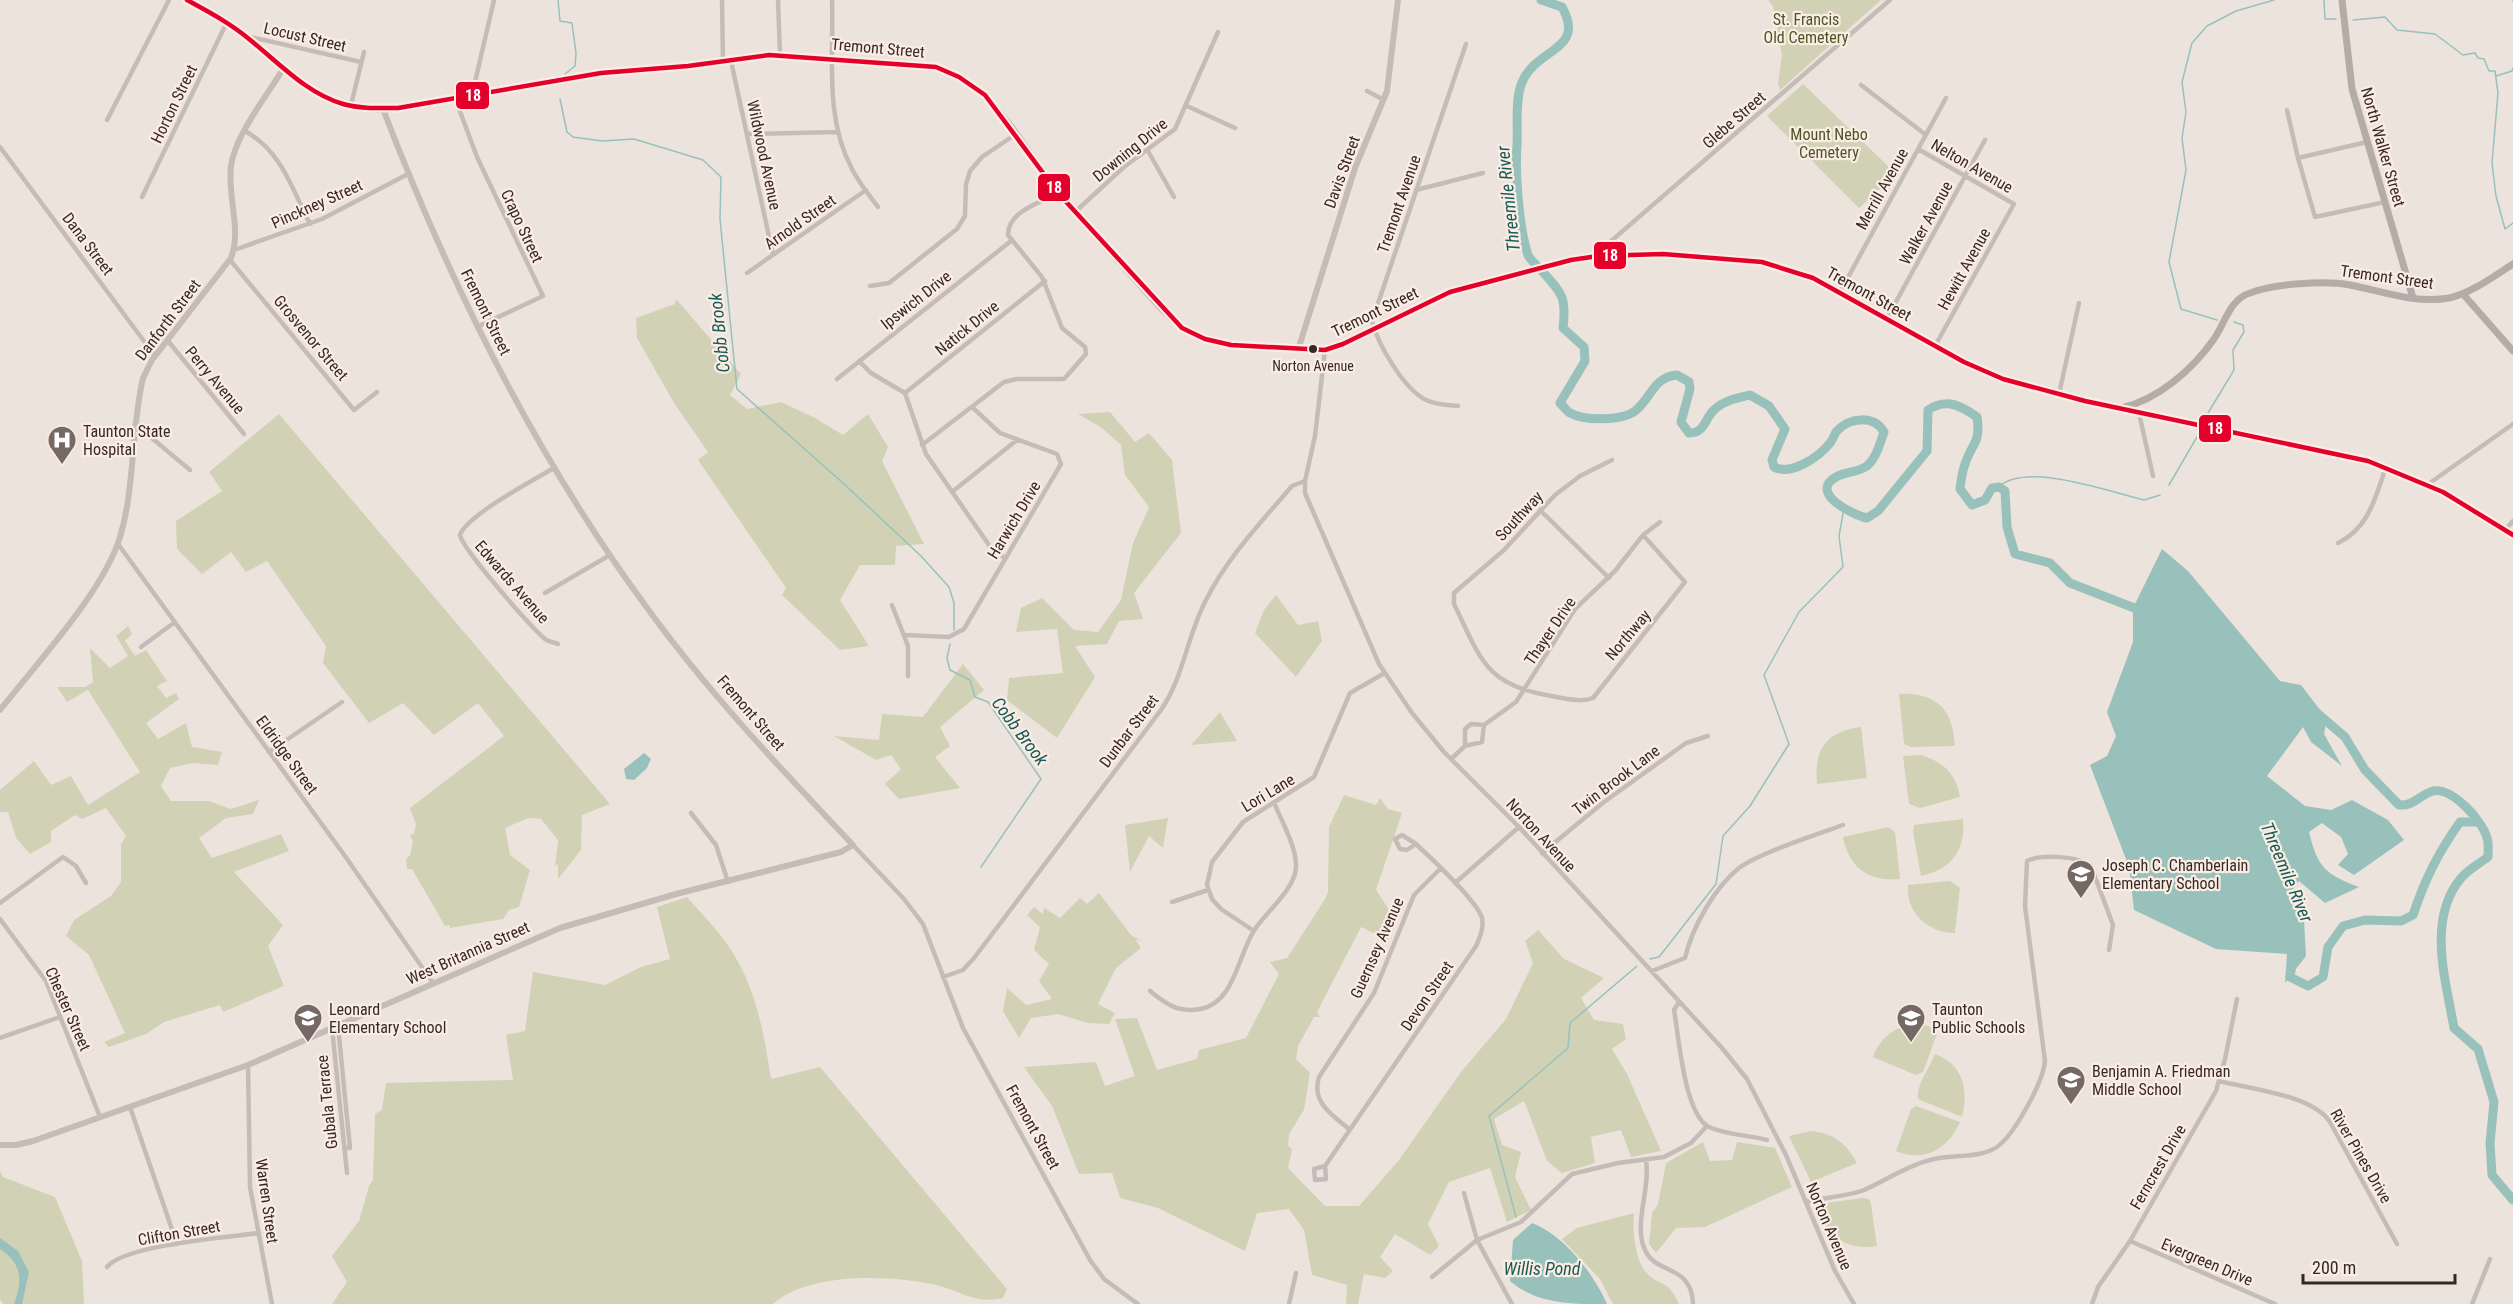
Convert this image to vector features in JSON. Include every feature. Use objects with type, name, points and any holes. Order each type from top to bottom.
[{"type":"main road","name":"Tremont Street","points":[[187,0],[227,22],[306,88],[351,105],[383,109],[601,73],[780,54],[920,64],[945,70],[985,95],[1058,193],[1161,308],[1188,332],[1231,345],[1325,350],[1374,329],[1444,294],[1593,256],[1663,254],[1762,262],[1797,271],[1840,292],[1935,346],[1998,377],[2139,413],[2298,444],[2386,467],[2427,484],[2470,506],[2513,535]]},
{"type":"main road","name":"North Walker Street","points":[[2342,0],[2349,75],[2413,298]]},
{"type":"main road","name":"Tremont Street","points":[[2118,408],[2148,398],[2190,367],[2213,341],[2234,304],[2246,294],[2265,289],[2331,283],[2413,298],[2441,299],[2463,294],[2513,264]]},
{"type":"main road","points":[[2463,294],[2513,351]]},
{"type":"street","points":[[107,120],[170,0]]},
{"type":"street","points":[[472,95],[494,0]]},
{"type":"street","name":"Wildwood Avenue","points":[[722,0],[727,61],[747,134],[773,255]]},
{"type":"street","points":[[778,0],[780,54]]},
{"type":"street","points":[[832,0],[834,58],[832,98],[838,132],[850,164],[878,207]]},
{"type":"street","name":"Davis Street","points":[[1298,350],[1355,168],[1384,100],[1390,76],[1398,0]]},
{"type":"street","name":"Glebe Street","points":[[1593,256],[1890,0]]},
{"type":"street","name":"Horton Street","points":[[142,197],[227,22]]},
{"type":"street","name":"Downing Drive","points":[[1075,212],[1124,167],[1175,129],[1218,32]]},
{"type":"street","name":"Locust Street","points":[[243,35],[361,62]]},
{"type":"street","name":"Tremont Avenue","points":[[1374,329],[1372,318],[1466,44]]},
{"type":"street","points":[[351,105],[364,52]]},
{"type":"street","name":"Danforth Street","points":[[0,710],[65,628],[100,578],[118,544],[123,524],[143,378],[155,356],[230,260],[234,250],[231,169],[245,131],[283,69]]},
{"type":"street","points":[[1861,85],[1926,135]]},
{"type":"street","points":[[1367,91],[1384,100]]},
{"type":"street","name":"Crapo Street","points":[[455,98],[477,157],[543,297],[477,327]]},
{"type":"street","name":"Merrill Avenue","points":[[1840,292],[1946,98]]},
{"type":"street","points":[[1187,106],[1235,128]]},
{"type":"street","name":"Fremont Street","points":[[383,109],[408,174],[477,327],[554,468],[584,517],[669,638],[746,732],[920,920],[930,940],[963,1028],[1090,1260],[1104,1279],[1138,1304]]},
{"type":"street","points":[[2287,110],[2315,217],[2385,202]]},
{"type":"street","points":[[245,131],[263,141],[273,152],[310,224]]},
{"type":"street","points":[[747,134],[838,132]]},
{"type":"street","points":[[870,286],[889,283],[957,229],[965,216],[966,184],[970,171],[982,157],[1016,134]]},
{"type":"street","name":"Walker Avenue","points":[[1887,318],[1985,140]]},
{"type":"street","points":[[2298,158],[2367,142]]},
{"type":"street","name":"Dana Street","points":[[0,147],[155,356]]},
{"type":"street","name":"Nelton Avenue","points":[[1918,149],[2013,204]]},
{"type":"street","points":[[1148,151],[1174,197]]},
{"type":"street","points":[[1416,190],[1483,173]]},
{"type":"street","name":"Pinckney Street","points":[[234,250],[310,224],[408,174]]},
{"type":"street","name":"Arnold Street","points":[[747,273],[866,190]]},
{"type":"street","points":[[922,446],[1010,380],[1065,378],[1086,354],[1085,347],[1060,324],[1045,281],[1011,241],[1008,229],[1013,218],[1058,193]]},
{"type":"street","name":"Hewitt Avenue","points":[[1935,346],[2013,204]]},
{"type":"street","name":"Ipswich Drive","points":[[837,379],[1011,241]]},
{"type":"street","name":"Grosvenor Street","points":[[230,260],[354,410],[377,392]]},
{"type":"street","name":"Natick Drive","points":[[905,393],[1045,281]]},
{"type":"street","points":[[2059,394],[2079,303]]},
{"type":"street","points":[[1374,329],[1400,375],[1422,397],[1434,403],[1458,406]]},
{"type":"street","name":"Perry Avenue","points":[[168,341],[244,434]]},
{"type":"street","name":"Norton Avenue","points":[[1325,350],[1316,436],[1305,481],[1308,504],[1383,674],[1451,759],[1519,827],[1733,1060],[1751,1086],[1786,1155],[1835,1271],[1854,1304]]},
{"type":"street","points":[[859,361],[871,373],[905,393],[922,446],[993,550],[1005,558]]},
{"type":"street","name":"Harwich Drive","points":[[904,635],[949,637],[962,631],[1061,462],[1057,454],[1017,440],[992,428],[972,407]]},
{"type":"street","points":[[2139,413],[2154,476]]},
{"type":"street","points":[[135,424],[190,470]]},
{"type":"street","points":[[2427,484],[2513,424]]},
{"type":"street","points":[[952,492],[1017,440]]},
{"type":"street","name":"Southway","points":[[1524,692],[1486,668],[1453,599],[1459,587],[1501,553],[1540,510],[1569,484],[1612,460]]},
{"type":"street","points":[[2338,543],[2354,534],[2365,522],[2386,467]]},
{"type":"street","name":"Edwards Avenue","points":[[554,468],[506,496],[467,525],[460,535],[468,550],[526,618],[546,639],[558,644]]},
{"type":"street","name":"Dunbar Street","points":[[943,978],[960,972],[974,958],[1161,710],[1177,683],[1208,595],[1258,526],[1292,486],[1305,481]]},
{"type":"street","points":[[1540,510],[1609,578]]},
{"type":"street","points":[[2505,530],[2513,521]]},
{"type":"street","name":"Thayer Drive","points":[[1465,747],[1463,734],[1466,727],[1484,725],[1511,706],[1524,692],[1572,613],[1609,578],[1643,535],[1660,522]]},
{"type":"street","name":"Northway","points":[[1524,692],[1587,700],[1597,693],[1625,654],[1657,619],[1685,582],[1643,535]]},
{"type":"street","name":"Eldridge Street","points":[[118,544],[434,982]]},
{"type":"street","points":[[545,593],[610,555]]},
{"type":"street","points":[[892,605],[909,651],[908,676]]},
{"type":"street","points":[[141,647],[176,622]]},
{"type":"street","name":"Lori Lane","points":[[1208,890],[1212,862],[1235,830],[1246,819],[1314,777],[1350,693],[1383,674]]},
{"type":"street","points":[[269,752],[342,702]]},
{"type":"street","name":"Thayer Drive","points":[[1451,759],[1465,747],[1482,742],[1484,725]]},
{"type":"street","name":"Twin Brook Lane","points":[[1542,853],[1604,802],[1686,743],[1708,736]]},
{"type":"street","points":[[1150,991],[1166,1003],[1180,1009],[1196,1010],[1214,1005],[1225,992],[1254,931],[1291,882],[1296,867],[1274,802]]},
{"type":"street","points":[[691,813],[716,845],[728,882]]},
{"type":"street","points":[[1652,971],[1685,958],[1692,931],[1703,913],[1741,866],[1843,825]]},
{"type":"street","points":[[1455,884],[1519,827]]},
{"type":"street","name":"Devon Street","points":[[1325,1166],[1478,942],[1482,924],[1481,916],[1455,884],[1416,844]]},
{"type":"street","name":"West Britannia Street","points":[[0,1145],[22,1144],[248,1065],[560,928],[841,852],[853,845]]},
{"type":"street","points":[[0,903],[63,857],[75,866],[86,883]]},
{"type":"street","points":[[1806,1202],[1861,1191],[1901,1169],[1933,1159],[1987,1152],[2005,1140],[2044,1071],[2044,1042],[2025,906],[2025,864],[2037,858],[2082,860],[2091,866],[2113,925],[2109,950]]},
{"type":"street","name":"Guernsey Avenue","points":[[1349,1129],[1321,1104],[1317,1089],[1318,1077],[1374,993],[1414,895],[1440,869]]},
{"type":"street","points":[[1172,902],[1208,890],[1221,909],[1254,931]]},
{"type":"street","name":"Chester Street","points":[[1,921],[41,973],[100,1117]]},
{"type":"street","name":"Ferncrest Drive","points":[[2092,1304],[2098,1287],[2130,1241],[2219,1081],[2237,999]]},
{"type":"street","points":[[1679,1002],[1674,1010],[1688,1095],[1696,1115],[1707,1126],[1767,1140]]},
{"type":"street","points":[[0,1038],[60,1017]]},
{"type":"street","name":"Gubala Terrace","points":[[335,1027],[350,1148],[344,1148]]},
{"type":"street","name":"Gubala Terrace","points":[[335,1027],[347,1173]]},
{"type":"street","name":"Warren Street","points":[[248,1065],[249,1176],[272,1304]]},
{"type":"street","name":"River Pines Drive","points":[[2219,1081],[2302,1102],[2319,1109],[2330,1122],[2397,1244]]},
{"type":"street","points":[[130,1107],[177,1244]]},
{"type":"street","points":[[1432,1277],[1477,1240],[1521,1222],[1564,1180],[1576,1172],[1664,1157],[1691,1143],[1707,1126]]},
{"type":"street","points":[[1646,1160],[1648,1174],[1641,1233],[1645,1251],[1649,1257],[1681,1275],[1688,1285],[1693,1304]]},
{"type":"street","points":[[1464,1193],[1477,1240],[1512,1304]]},
{"type":"street","name":"Clifton Street","points":[[107,1267],[124,1256],[177,1244],[259,1233]]},
{"type":"street","name":"Evergreen Drive","points":[[2130,1241],[2275,1304]]},
{"type":"street","points":[[2472,1304],[2490,1259]]},
{"type":"street","points":[[1289,1304],[1296,1273]]},
{"type":"green space","name":"St. Francis Old Cemetery","points":[[1768,0],[1881,0],[1780,90],[1778,83],[1782,55],[1773,6]]},
{"type":"green space","name":"Mount Nebo Cemetery","points":[[1803,84],[1892,170],[1893,177],[1859,208],[1767,116]]},
{"type":"green space","points":[[676,299],[741,374],[730,395],[747,409],[781,402],[815,418],[843,435],[868,414],[888,447],[882,461],[924,544],[896,546],[895,565],[860,565],[840,600],[869,646],[840,650],[782,595],[786,588],[698,460],[708,452],[674,403],[637,338],[636,318],[675,304]]},
{"type":"green space","points":[[1110,412],[1135,442],[1149,433],[1172,460],[1181,533],[1134,593],[1143,619],[1119,621],[1107,644],[1075,646],[1095,677],[1057,738],[1007,700],[1009,678],[1063,673],[1057,629],[1016,632],[1021,608],[1042,598],[1074,630],[1098,632],[1121,600],[1133,543],[1149,507],[1125,475],[1121,445],[1102,428],[1078,414]]},
{"type":"green space","points":[[279,414],[610,804],[582,815],[581,850],[558,879],[558,864],[555,867],[558,840],[541,819],[528,818],[505,828],[510,855],[530,870],[519,907],[509,910],[503,919],[450,928],[449,925],[445,926],[412,869],[407,869],[406,859],[410,855],[413,841],[410,836],[414,833],[416,824],[410,808],[504,736],[478,703],[434,735],[403,703],[369,723],[323,663],[326,646],[267,561],[246,572],[231,552],[202,574],[177,549],[176,521],[222,491],[209,472]]},
{"type":"green space","points":[[1276,595],[1298,625],[1318,621],[1322,641],[1296,677],[1255,633],[1264,610]]},
{"type":"green space","points":[[128,626],[132,634],[125,641],[135,656],[146,650],[167,681],[157,686],[166,698],[176,693],[179,699],[146,723],[158,739],[186,723],[192,747],[222,752],[218,765],[193,763],[170,768],[161,786],[171,801],[209,801],[231,809],[259,800],[253,814],[226,818],[199,838],[212,858],[281,834],[289,851],[234,872],[283,925],[268,946],[284,986],[223,1012],[220,1005],[164,1022],[146,1034],[109,1047],[104,1042],[125,1033],[89,955],[66,936],[74,920],[111,896],[121,882],[121,844],[126,836],[106,808],[82,819],[75,815],[51,831],[51,842],[30,854],[16,838],[8,812],[0,812],[0,790],[34,761],[51,785],[71,776],[88,805],[140,772],[88,690],[67,702],[57,687],[85,687],[93,682],[90,648],[110,668],[128,656],[116,636]]},
{"type":"green space","points":[[963,664],[984,690],[940,727],[950,746],[935,757],[960,788],[899,799],[885,784],[901,769],[891,755],[876,760],[834,736],[879,740],[882,714],[923,717]]},
{"type":"green space","points":[[1899,694],[1924,696],[1940,706],[1951,722],[1955,746],[1911,747],[1904,744]]},
{"type":"green space","points":[[1220,712],[1237,741],[1191,745]]},
{"type":"green space","points":[[1861,727],[1867,778],[1817,784],[1818,761],[1824,745],[1839,733]]},
{"type":"green space","points":[[1921,755],[1936,761],[1952,775],[1960,797],[1920,808],[1909,804],[1903,756]]},
{"type":"green space","points":[[1344,795],[1376,805],[1380,798],[1388,809],[1402,813],[1376,890],[1396,920],[1388,940],[1361,927],[1317,1012],[1320,1017],[1314,1017],[1298,1046],[1296,1059],[1310,1073],[1304,1110],[1289,1134],[1288,1146],[1292,1149],[1288,1168],[1325,1206],[1359,1206],[1399,1160],[1461,1072],[1506,1019],[1533,963],[1525,941],[1538,930],[1564,959],[1604,978],[1581,998],[1594,1020],[1623,1024],[1626,1039],[1612,1049],[1627,1074],[1661,1151],[1631,1157],[1621,1130],[1591,1137],[1595,1163],[1562,1173],[1547,1161],[1524,1101],[1494,1119],[1502,1145],[1521,1152],[1515,1177],[1531,1210],[1507,1222],[1490,1168],[1449,1182],[1428,1224],[1439,1246],[1430,1255],[1395,1234],[1380,1257],[1393,1271],[1385,1278],[1364,1274],[1358,1304],[1346,1304],[1347,1285],[1312,1275],[1304,1230],[1289,1209],[1257,1213],[1245,1251],[1158,1208],[1120,1198],[1112,1173],[1079,1174],[1052,1106],[1024,1067],[1096,1062],[1105,1086],[1135,1076],[1115,1019],[1137,1018],[1157,1070],[1197,1059],[1199,1050],[1246,1038],[1279,974],[1270,962],[1287,958],[1328,892],[1329,827]]},
{"type":"green space","points":[[1168,818],[1163,848],[1149,836],[1130,872],[1125,825]]},
{"type":"green space","points":[[1963,819],[1962,840],[1954,857],[1941,869],[1921,876],[1913,832],[1914,825]]},
{"type":"green space","points":[[1888,827],[1895,832],[1900,879],[1879,878],[1862,871],[1850,857],[1843,837]]},
{"type":"green space","points":[[1950,881],[1960,888],[1955,933],[1927,925],[1915,912],[1908,895],[1908,885]]},
{"type":"green space","points":[[1099,893],[1131,935],[1143,942],[1135,939],[1141,948],[1116,968],[1098,1004],[1115,1013],[1109,1024],[1088,1023],[1058,1014],[1031,1018],[1019,1038],[1003,1011],[1007,988],[1026,1005],[1052,999],[1039,981],[1049,964],[1034,950],[1040,927],[1027,915],[1034,907],[1043,914],[1044,908],[1060,918],[1080,898],[1087,904]]},
{"type":"green space","points":[[687,897],[724,940],[746,978],[758,1011],[771,1079],[820,1067],[1007,1289],[1003,1298],[977,1299],[921,1282],[854,1278],[808,1286],[789,1293],[773,1304],[332,1304],[347,1282],[332,1256],[359,1221],[369,1186],[373,1180],[375,1114],[382,1110],[386,1083],[513,1080],[506,1035],[525,1031],[533,972],[605,985],[641,967],[670,959],[657,907]]},
{"type":"green space","points":[[1913,1024],[1929,1026],[1937,1034],[1923,1072],[1916,1075],[1873,1057],[1883,1039],[1899,1028]]},
{"type":"green space","points":[[1935,1054],[1952,1064],[1962,1079],[1965,1097],[1962,1117],[1918,1099],[1921,1082]]},
{"type":"green space","points":[[1916,1106],[1960,1122],[1949,1140],[1934,1151],[1916,1155],[1896,1151],[1911,1109]]},
{"type":"green space","points":[[1811,1131],[1826,1134],[1838,1140],[1857,1163],[1811,1182],[1789,1136]]},
{"type":"green space","points":[[1703,1142],[1710,1161],[1732,1160],[1737,1142],[1775,1148],[1792,1187],[1705,1227],[1676,1228],[1656,1253],[1649,1244],[1652,1213],[1658,1204],[1666,1163]]},
{"type":"green space","points":[[0,1171],[3,1177],[55,1197],[82,1261],[84,1304],[3,1304],[0,1299]]},
{"type":"green space","points":[[1869,1199],[1871,1204],[1877,1246],[1847,1244],[1833,1234],[1821,1218],[1817,1208],[1819,1204]]},
{"type":"green space","points":[[1634,1213],[1635,1244],[1642,1267],[1651,1277],[1671,1290],[1679,1304],[1613,1304],[1600,1279],[1562,1239],[1577,1228]]},
{"type":"water","points":[[2162,549],[2188,571],[2280,681],[2301,685],[2327,719],[2324,734],[2342,766],[2311,742],[2303,727],[2267,776],[2305,806],[2331,810],[2352,800],[2388,820],[2404,840],[2354,875],[2338,865],[2348,854],[2341,837],[2322,823],[2309,832],[2316,854],[2325,868],[2338,878],[2359,887],[2325,903],[2299,881],[2289,895],[2304,920],[2306,956],[2285,983],[2287,954],[2216,949],[2134,910],[2129,867],[2090,765],[2107,756],[2116,736],[2107,712],[2133,642],[2133,608]]},
{"type":"water","points":[[644,753],[651,759],[647,768],[634,780],[626,779],[624,769]]},
{"type":"water","name":"Willis Pond","points":[[1532,1223],[1567,1246],[1586,1268],[1607,1304],[1555,1301],[1531,1294],[1510,1281],[1513,1240]]},
{"type":"water","points":[[0,1238],[18,1251],[29,1272],[22,1304],[14,1304],[19,1288],[19,1273],[13,1260],[0,1249]]},
{"type":"waterway","name":"Cobb Brook","points":[[558,0],[560,21],[572,23],[576,53],[575,66],[565,74]]},
{"type":"waterway","name":"Threemile River","points":[[1541,0],[1562,7],[1568,22],[1568,33],[1556,49],[1536,63],[1521,85],[1517,107],[1517,185],[1522,231],[1528,255],[1561,295],[1564,309],[1563,328],[1584,347],[1585,361],[1560,403],[1566,410],[1577,416],[1594,419],[1621,417],[1635,411],[1657,384],[1677,375],[1689,382],[1690,389],[1681,422],[1689,433],[1699,431],[1711,413],[1723,403],[1750,395],[1769,406],[1785,429],[1772,460],[1774,467],[1781,469],[1796,467],[1812,459],[1830,443],[1837,431],[1848,423],[1862,420],[1874,423],[1884,432],[1873,459],[1864,468],[1836,477],[1829,483],[1827,490],[1830,496],[1844,508],[1867,518],[1878,511],[1927,451],[1928,410],[1941,404],[1959,406],[1977,417],[1978,426],[1977,438],[1964,467],[1960,489],[1972,505],[1985,500],[1992,488],[1999,487],[2005,491],[2007,527],[2015,554],[2050,563],[2070,583],[2142,611]]},
{"type":"waterway","points":[[2217,320],[2181,309],[2169,262],[2186,170],[2182,138],[2186,112],[2182,82],[2192,43],[2207,26],[2236,11],[2274,0]]},
{"type":"waterway","points":[[2324,0],[2325,19],[2336,19]]},
{"type":"waterway","points":[[2353,20],[2385,17],[2397,30],[2435,34],[2463,55],[2475,53],[2478,58],[2484,59],[2489,71],[2495,71],[2498,93],[2492,163],[2496,196],[2505,229],[2513,223]]},
{"type":"waterway","points":[[2496,76],[2512,71],[2513,68]]},
{"type":"waterway","name":"Cobb Brook","points":[[560,99],[567,132],[573,137],[602,141],[634,139],[703,160],[721,177],[720,219],[737,389],[843,483],[921,556],[949,587],[954,603],[954,630]]},
{"type":"waterway","points":[[2205,418],[2234,370],[2233,350],[2244,332],[2243,325],[2234,322]]},
{"type":"waterway","points":[[2169,485],[2201,430]]},
{"type":"waterway","points":[[1999,487],[2011,480],[2028,477],[2069,481],[2144,500],[2160,495]]},
{"type":"waterway","points":[[1650,959],[1659,957],[1716,884],[1723,836],[1750,806],[1789,744],[1764,675],[1799,612],[1843,567],[1839,536],[1844,508]]},
{"type":"waterway","name":"Cobb Brook","points":[[950,644],[947,658],[950,670],[970,680],[975,697],[988,702],[1041,779],[981,867]]},
{"type":"waterway","name":"Threemile River","points":[[2317,713],[2345,737],[2365,770],[2399,805],[2409,804],[2433,791],[2441,791],[2466,807],[2484,831],[2488,842],[2488,857],[2465,874],[2451,893],[2444,911],[2442,950],[2454,1028],[2478,1049],[2494,1102],[2490,1143],[2492,1175],[2513,1200]]},
{"type":"waterway","name":"Threemile River","points":[[2292,965],[2290,977],[2308,986],[2323,977],[2328,947],[2343,926],[2365,920],[2401,921],[2413,915],[2433,867],[2460,822],[2477,822]]},
{"type":"waterway","points":[[1516,1217],[1489,1116],[1568,1048],[1570,1023],[1637,966]]},
{"type":"transit line","name":"18","points":[[187,0],[234,28],[317,93],[350,106],[398,108],[601,73],[688,66],[769,55],[936,67],[959,77],[985,95],[1058,193],[1182,328],[1205,339],[1231,345],[1325,350],[1343,344],[1450,292],[1571,260],[1598,256],[1663,254],[1762,262],[1813,278],[1964,362],[2003,379],[2085,401],[2368,461],[2443,492],[2513,535]]},
{"type":"place","name":"Norton Avenue","points":[[1313,349]]},
{"type":"place","name":"Taunton State Hospital","points":[[62,466]]},
{"type":"place","name":"Joseph C. Chamberlain Elementary School","points":[[2081,900]]},
{"type":"place","name":"Leonard Elementary School","points":[[308,1044]]},
{"type":"place","name":"Taunton Public Schools","points":[[1911,1044]]},
{"type":"place","name":"Benjamin A. Friedman Middle School","points":[[2071,1106]]}]
